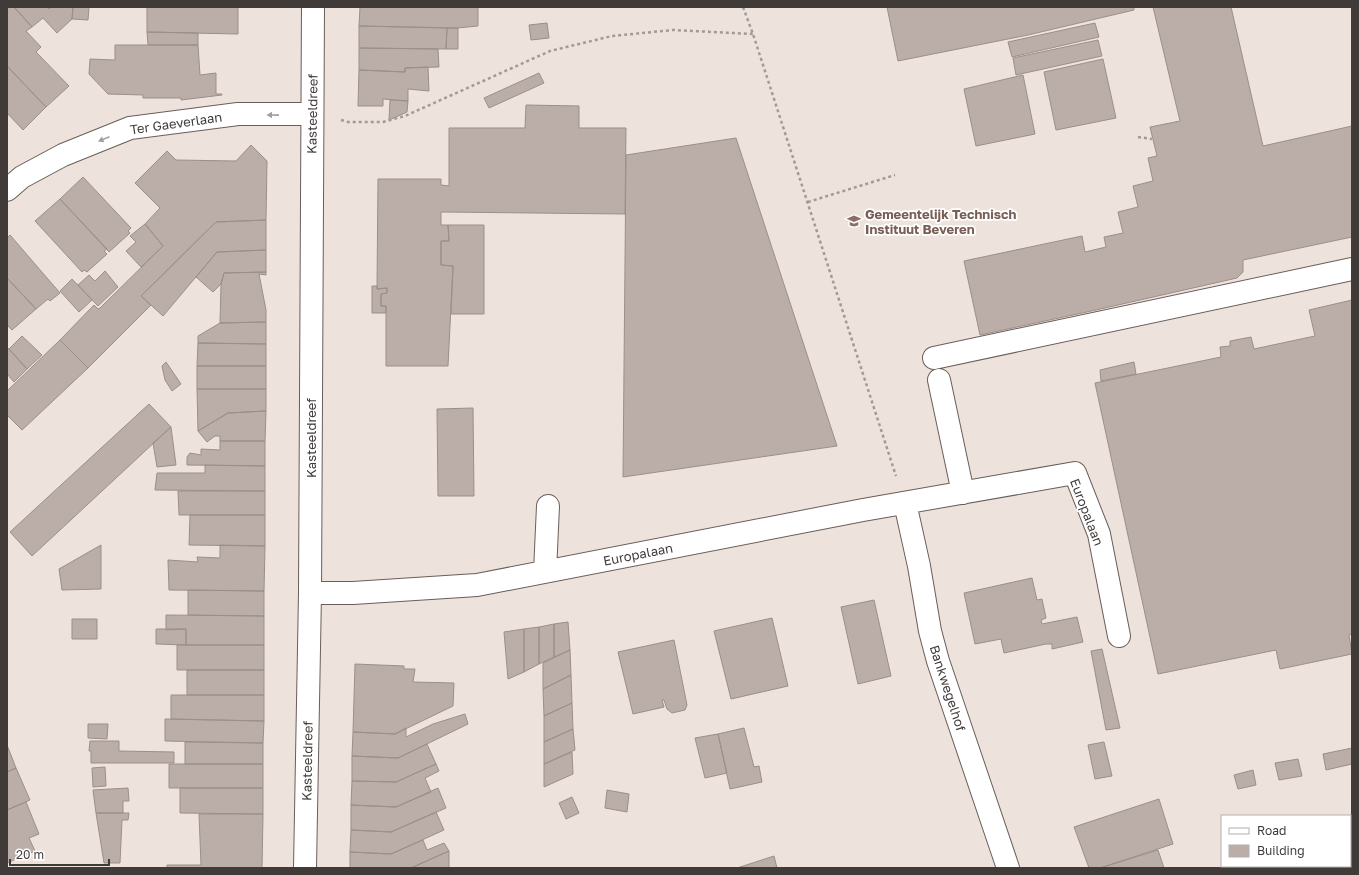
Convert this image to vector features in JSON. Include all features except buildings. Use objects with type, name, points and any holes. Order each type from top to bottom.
[{"type":"street","name":"Kasteeldreef","points":[[305,868],[310,593],[313,7]]},
{"type":"street","name":"Ter Gaeverlaan","points":[[7,190],[22,177],[63,155],[130,128],[238,114],[312,114]]},
{"type":"street","points":[[934,358],[1352,268]]},
{"type":"street","points":[[939,380],[963,492]]},
{"type":"street","name":"Europalaan","points":[[310,593],[353,593],[477,585],[963,492],[1075,473],[1099,534],[1119,636]]},
{"type":"street","name":"Bankwegelhof","points":[[905,503],[919,566],[930,631],[938,661],[1008,868]]},
{"type":"street","points":[[545,572],[548,506]]},
{"type":"path","points":[[743,7],[808,202],[905,503]]},
{"type":"path","points":[[312,114],[348,122],[383,122],[405,116],[550,51],[612,36],[673,30],[753,34]]},
{"type":"path","points":[[1138,137],[1152,139]]},
{"type":"path","points":[[808,202],[895,175]]},
{"type":"place","name":"Gemeentelijk Technisch Instituut Beveren","points":[[854,221]]}]
